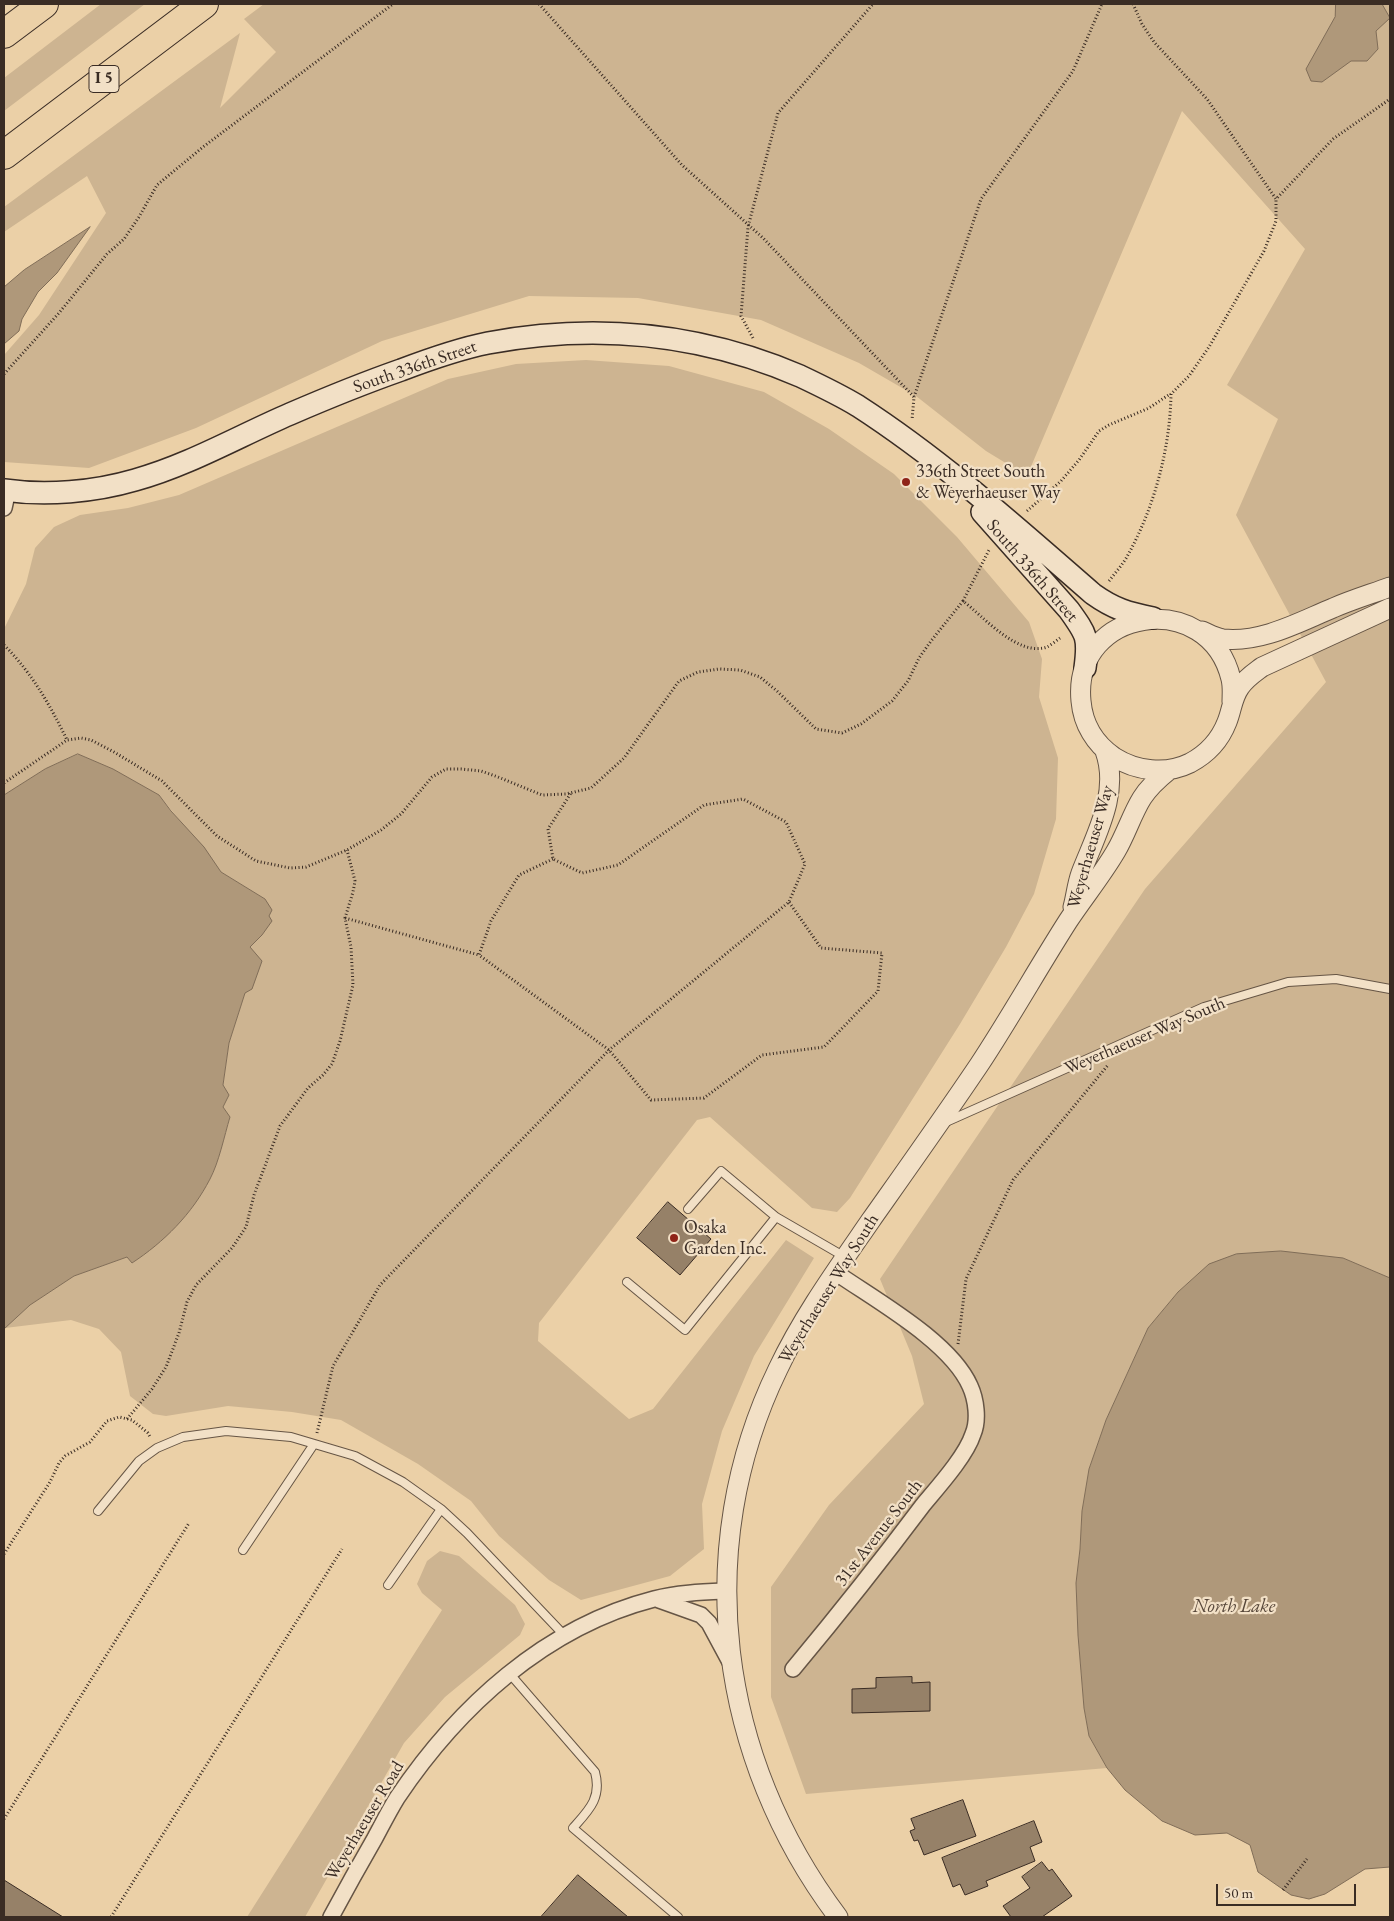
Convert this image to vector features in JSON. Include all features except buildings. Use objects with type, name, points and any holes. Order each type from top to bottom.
[{"type":"highway","points":[[4,34],[44,4]]},
{"type":"highway","name":"I 5","points":[[4,155],[204,4]]},
{"type":"main road","name":"South 336th Street","points":[[5,496],[112,486],[137,480],[212,450],[339,393],[452,352],[486,343],[526,337],[577,334],[620,333],[665,337],[698,343],[766,362],[811,381],[856,405],[975,492],[1106,604],[1124,612],[1153,618]]},
{"type":"main road","name":"South 336th Street","points":[[910,443],[944,473],[980,510],[1072,616],[1086,636],[1088,646],[1085,668]]},
{"type":"street","points":[[1196,629],[1213,643],[1225,660],[1231,681],[1232,702],[1228,722],[1218,739],[1205,754],[1188,764],[1169,770],[1146,770],[1124,763],[1105,750],[1091,733],[1082,712],[1080,690],[1085,668],[1095,648],[1111,632],[1131,622],[1153,618],[1175,620],[1222,638],[1240,639],[1260,636],[1390,587]]},
{"type":"street","points":[[1232,702],[1239,688],[1262,667],[1390,608]]},
{"type":"street","name":"Weyerhaeuser Way","points":[[1071,917],[1080,875],[1100,826],[1110,792],[1110,764],[1105,750]]},
{"type":"street","name":"Weyerhaeuser Way","points":[[1071,917],[1116,851],[1140,800],[1169,770]]},
{"type":"street","name":"Weyerhaeuser Way South","points":[[838,1917],[794,1848],[772,1805],[745,1732],[732,1666],[726,1591],[729,1539],[739,1480],[755,1424],[778,1369],[806,1317],[980,1064],[1071,917]]},
{"type":"street","points":[[840,1265],[928,1336],[956,1362]]},
{"type":"street","name":"31st Avenue South","points":[[793,1669],[847,1604],[957,1462],[974,1434],[977,1410],[971,1386],[956,1362]]},
{"type":"street","name":"Weyerhaeuser Road","points":[[331,1917],[396,1800],[433,1747],[463,1714],[533,1655],[564,1635],[595,1620],[655,1599],[698,1592],[726,1591]]},
{"type":"street","points":[[655,1599],[701,1615],[708,1623],[732,1666]]},
{"type":"lane","name":"Weyerhaeuser Way South","points":[[937,1126],[1204,1007],[1288,982],[1336,979],[1390,989]]},
{"type":"lane","points":[[688,1209],[721,1171],[776,1217],[840,1265]]},
{"type":"lane","points":[[626,1282],[685,1330],[776,1217]]},
{"type":"lane","points":[[98,1511],[139,1461],[158,1448],[183,1437],[226,1431],[290,1437],[354,1456],[403,1482],[441,1509],[467,1533],[564,1635]]},
{"type":"lane","points":[[243,1550],[314,1444]]},
{"type":"lane","points":[[388,1585],[441,1509]]},
{"type":"lane","points":[[510,1674],[595,1772],[598,1784],[597,1794],[588,1811],[573,1828],[678,1917]]},
{"type":"path","points":[[4,374],[59,313],[107,254],[124,239],[140,217],[157,185],[203,147],[393,4]]},
{"type":"path","points":[[539,4],[682,166],[748,227],[763,238],[914,397]]},
{"type":"path","points":[[766,362],[741,316],[748,227],[778,113],[873,4]]},
{"type":"path","points":[[910,443],[914,397],[981,198],[1073,72],[1102,4]]},
{"type":"path","points":[[1024,513],[1060,481],[1080,460],[1100,431],[1109,425],[1149,408],[1171,394],[1189,376],[1209,347],[1264,251],[1276,221],[1276,199],[1206,99],[1154,42],[1142,24],[1133,4]]},
{"type":"path","points":[[1276,199],[1332,139],[1390,99]]},
{"type":"path","points":[[1104,587],[1129,555],[1153,496],[1170,424],[1171,394]]},
{"type":"path","points":[[4,783],[67,740],[81,738],[91,740],[145,769],[162,781],[217,836],[256,861],[290,868],[306,867],[347,850],[381,830],[401,814],[432,777],[446,770],[461,769],[481,772],[542,795],[591,788],[624,758],[679,681],[698,672],[719,669],[740,670],[760,677],[816,729],[842,733],[862,724],[892,701],[908,681],[931,641],[963,601],[989,550]]},
{"type":"path","points":[[963,601],[1017,644],[1032,648],[1046,647],[1060,638]]},
{"type":"path","points":[[4,645],[30,674],[43,693],[67,740]]},
{"type":"path","points":[[553,859],[548,829],[572,792]]},
{"type":"path","points":[[314,1444],[333,1366],[380,1285],[609,1050],[789,902],[805,864],[786,822],[743,799],[704,805],[618,865],[582,873],[553,859]]},
{"type":"path","points":[[126,1419],[152,1389],[166,1367],[179,1333],[187,1302],[196,1285],[232,1248],[246,1227],[254,1195],[280,1126],[308,1088],[332,1064],[340,1041],[353,985],[351,947],[345,918],[355,881],[347,850]]},
{"type":"path","points":[[479,955],[491,921],[519,875],[553,859]]},
{"type":"path","points":[[345,918],[479,955],[609,1050],[651,1100],[704,1098],[762,1055],[824,1047],[878,991],[882,953],[821,948],[789,902]]},
{"type":"path","points":[[956,1362],[966,1279],[1012,1180],[1126,1043]]},
{"type":"path","points":[[4,1554],[50,1482],[59,1463],[65,1456],[90,1442],[107,1421],[119,1417],[132,1420],[148,1432],[158,1448]]},
{"type":"path","points":[[4,1819],[189,1522]]},
{"type":"path","points":[[111,1917],[342,1549]]},
{"type":"path","points":[[1283,1890],[1307,1859]]},
{"type":"shaded area","points":[[101,4],[145,4],[4,111],[4,78]]},
{"type":"shaded area","points":[[264,4],[1390,4],[1390,1278],[1343,1258],[1209,1264],[1178,1292],[1148,1328],[1106,1420],[1089,1469],[1082,1511],[1076,1583],[1084,1708],[1089,1736],[1107,1768],[806,1794],[771,1697],[771,1587],[829,1505],[924,1404],[912,1356],[880,1279],[1145,889],[1326,682],[1236,515],[1278,419],[1227,385],[1305,249],[1182,111],[1027,476],[986,451],[916,396],[859,363],[761,320],[638,298],[529,296],[382,341],[196,428],[89,468],[4,462],[4,355],[39,315],[106,213],[87,176],[4,232],[4,207],[240,33],[220,108],[276,52],[244,19]]},
{"type":"shaded area","points":[[586,360],[669,366],[764,392],[829,429],[894,474],[957,537],[1029,622],[1042,659],[1039,697],[1058,758],[1056,819],[1034,894],[1006,947],[960,1024],[850,1198],[837,1212],[812,1208],[710,1117],[697,1120],[539,1323],[538,1341],[629,1419],[653,1409],[786,1240],[814,1258],[754,1356],[722,1431],[702,1504],[704,1549],[670,1576],[581,1600],[549,1580],[499,1536],[471,1501],[418,1464],[341,1420],[292,1412],[228,1406],[166,1416],[153,1414],[130,1396],[121,1352],[99,1329],[71,1320],[5,1328],[30,1305],[74,1276],[127,1257],[132,1263],[155,1246],[176,1226],[203,1192],[216,1165],[230,1118],[223,1107],[229,1095],[223,1086],[229,1043],[245,993],[250,947],[262,935],[269,916],[265,899],[221,872],[159,795],[113,769],[78,754],[45,769],[4,795],[4,629],[26,584],[35,548],[54,527],[80,515],[128,508],[179,495],[448,379],[516,364]]},
{"type":"shaded area","points":[[440,1551],[459,1556],[515,1605],[525,1624],[520,1635],[445,1697],[404,1743],[305,1917],[247,1917],[442,1610],[422,1593],[417,1584],[427,1561]]},
{"type":"water","points":[[1336,4],[1382,4],[1390,18],[1376,31],[1378,49],[1367,61],[1351,61],[1322,82],[1311,81],[1306,69],[1335,17]]},
{"type":"water","points":[[90,227],[57,273],[38,292],[22,319],[19,331],[4,344],[4,287],[24,270]]},
{"type":"water","points":[[78,754],[113,769],[159,795],[204,847],[221,872],[265,899],[272,910],[269,916],[272,921],[250,947],[262,961],[252,989],[245,993],[229,1043],[223,1085],[229,1095],[223,1107],[230,1117],[216,1165],[203,1192],[176,1226],[144,1255],[132,1263],[127,1257],[74,1276],[30,1305],[4,1329],[4,795],[45,769]]},
{"type":"water","name":"North Lake","points":[[1281,1251],[1343,1258],[1390,1278],[1390,1867],[1365,1869],[1325,1894],[1309,1899],[1291,1895],[1258,1872],[1250,1845],[1227,1833],[1195,1835],[1162,1821],[1125,1790],[1107,1768],[1089,1736],[1084,1708],[1078,1635],[1076,1583],[1082,1511],[1089,1469],[1106,1420],[1148,1328],[1178,1292],[1209,1264],[1236,1254]]},
{"type":"place","name":"336th Street South & Weyerhaeuser Way","points":[[906,482]]},
{"type":"place","name":"Osaka Garden Inc.","points":[[674,1238]]}]
